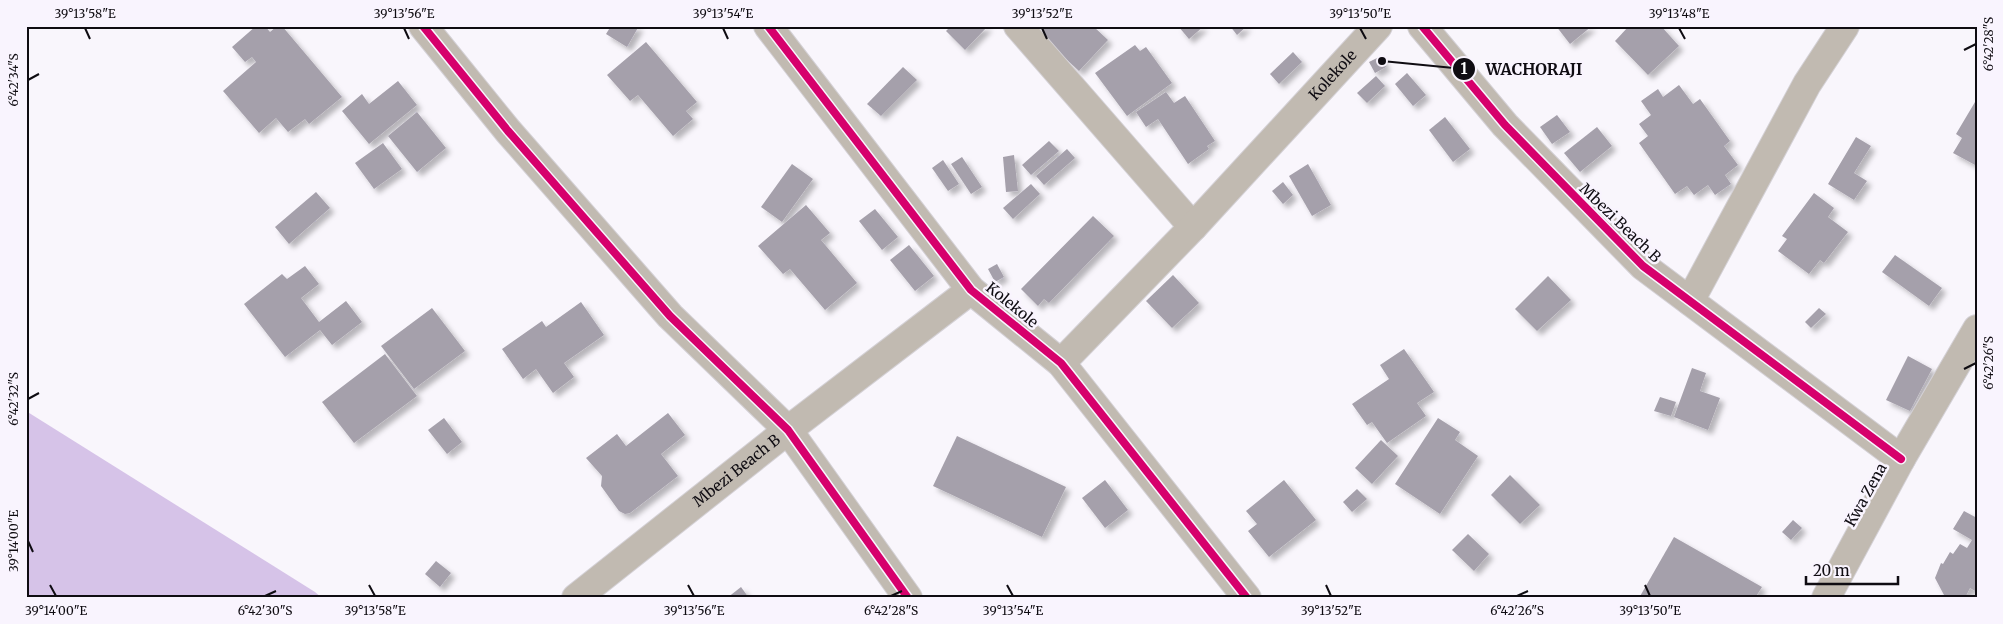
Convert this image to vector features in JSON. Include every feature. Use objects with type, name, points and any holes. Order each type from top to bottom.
[{"type":"street","points":[[422,26],[508,131],[670,316],[788,430],[908,598]]},
{"type":"street","name":"Kolekole","points":[[768,26],[971,290],[1061,363],[1247,598]]},
{"type":"street","points":[[1018,26],[1193,227]]},
{"type":"street","name":"Kolekole","points":[[1061,363],[1193,227],[1378,26]]},
{"type":"street","name":"Mbezi Beach B","points":[[1422,26],[1505,125],[1570,194],[1643,266],[1902,459]]},
{"type":"street","points":[[1690,301],[1807,84],[1845,26]]},
{"type":"street","name":"Mbezi Beach B","points":[[576,598],[788,430],[971,290]]},
{"type":"street","name":"Kwa Zena","points":[[1826,598],[1902,459],[1977,329]]},
{"type":"shaded area","points":[[26,411],[315,592],[322,598],[26,598]]},
{"type":"building","points":[[256,26],[265,26],[270,32],[277,26],[282,26],[342,97],[309,124],[305,119],[288,132],[276,118],[259,133],[223,91],[256,62],[252,57],[245,62],[232,47]]},
{"type":"building","points":[[611,26],[639,26],[627,47],[606,34]]},
{"type":"building","points":[[951,26],[988,26],[965,50],[946,31]]},
{"type":"building","points":[[1047,26],[1093,26],[1108,40],[1079,71],[1039,34]]},
{"type":"building","points":[[1178,26],[1204,26],[1189,39]]},
{"type":"building","points":[[1230,26],[1247,26],[1237,35]]},
{"type":"building","points":[[1556,26],[1592,26],[1570,44]]},
{"type":"building","points":[[1629,26],[1661,26],[1679,46],[1648,75],[1615,41]]},
{"type":"building","points":[[646,42],[697,102],[686,111],[693,119],[673,136],[638,95],[630,101],[607,75]]},
{"type":"building","points":[[1135,45],[1140,51],[1146,47],[1172,83],[1127,116],[1095,73]]},
{"type":"building","points":[[1293,52],[1302,62],[1279,84],[1270,74]]},
{"type":"building","points":[[1381,56],[1386,67],[1375,73],[1369,62]]},
{"type":"building","points":[[903,67],[917,80],[881,116],[867,104]]},
{"type":"building","points":[[1407,73],[1426,95],[1413,106],[1395,84]]},
{"type":"building","points":[[1376,76],[1385,86],[1367,103],[1357,93]]},
{"type":"building","points":[[398,81],[417,105],[369,144],[342,111],[362,94],[369,104]]},
{"type":"building","points":[[1679,85],[1693,104],[1700,99],[1730,141],[1724,146],[1738,165],[1725,175],[1731,184],[1715,195],[1708,185],[1694,195],[1687,186],[1675,194],[1639,143],[1648,136],[1639,124],[1651,115],[1641,101],[1658,89],[1663,97]]},
{"type":"building","points":[[1166,92],[1174,103],[1185,96],[1215,141],[1207,146],[1209,149],[1188,164],[1158,119],[1146,127],[1136,112]]},
{"type":"building","points":[[1975,102],[1977,103],[1977,166],[1953,153],[1962,138],[1956,134]]},
{"type":"building","points":[[417,112],[446,148],[417,172],[388,136]]},
{"type":"building","points":[[1557,115],[1570,132],[1552,144],[1540,127]]},
{"type":"building","points":[[1445,117],[1470,149],[1453,162],[1429,130]]},
{"type":"building","points":[[1597,127],[1612,146],[1580,172],[1564,153]]},
{"type":"building","points":[[1856,137],[1871,146],[1854,173],[1867,181],[1854,200],[1828,184]]},
{"type":"building","points":[[1049,141],[1059,151],[1031,175],[1022,165]]},
{"type":"building","points":[[383,143],[402,169],[374,189],[355,163]]},
{"type":"building","points":[[1067,149],[1075,158],[1044,185],[1036,176]]},
{"type":"building","points":[[1014,155],[1018,191],[1006,192],[1003,157]]},
{"type":"building","points":[[962,157],[982,187],[971,194],[951,164]]},
{"type":"building","points":[[943,160],[959,184],[948,191],[932,168]]},
{"type":"building","points":[[792,164],[813,179],[782,222],[761,207]]},
{"type":"building","points":[[1308,164],[1331,205],[1312,216],[1289,176]]},
{"type":"building","points":[[1283,182],[1293,195],[1283,204],[1272,191]]},
{"type":"building","points":[[1031,184],[1040,194],[1013,219],[1003,208]]},
{"type":"building","points":[[316,192],[330,208],[289,244],[275,227]]},
{"type":"building","points":[[1814,193],[1834,208],[1828,217],[1848,232],[1824,263],[1820,260],[1809,274],[1778,251],[1787,239],[1782,236]]},
{"type":"building","points":[[806,205],[830,233],[821,240],[857,283],[825,310],[790,269],[783,274],[758,246]]},
{"type":"building","points":[[875,209],[898,237],[882,250],[859,221]]},
{"type":"building","points":[[1093,216],[1114,236],[1049,303],[1044,299],[1038,306],[1021,289]]},
{"type":"building","points":[[909,245],[934,276],[915,291],[890,260]]},
{"type":"building","points":[[1895,255],[1942,288],[1929,306],[1882,272]]},
{"type":"building","points":[[997,264],[1004,277],[995,282],[988,269]]},
{"type":"building","points":[[305,266],[319,284],[301,298],[319,322],[346,301],[362,322],[332,345],[320,330],[285,357],[244,304],[282,274],[287,279]]},
{"type":"building","points":[[1173,275],[1199,303],[1172,328],[1146,301]]},
{"type":"building","points":[[1548,276],[1571,300],[1537,331],[1515,309]]},
{"type":"building","points":[[581,302],[604,335],[564,363],[574,377],[553,393],[536,369],[523,379],[502,349],[542,321],[546,327]]},
{"type":"building","points":[[432,308],[465,351],[414,389],[381,346]]},
{"type":"building","points":[[1819,308],[1826,314],[1811,328],[1805,322]]},
{"type":"building","points":[[1404,349],[1434,392],[1417,403],[1426,416],[1387,443],[1372,422],[1367,425],[1352,404],[1389,379],[1380,365]]},
{"type":"building","points":[[385,354],[417,396],[354,443],[322,402]]},
{"type":"building","points":[[1908,356],[1932,369],[1910,411],[1886,400]]},
{"type":"building","points":[[1692,368],[1706,373],[1700,391],[1720,398],[1708,430],[1674,417]]},
{"type":"building","points":[[1660,397],[1676,402],[1671,416],[1654,411]]},
{"type":"building","points":[[668,413],[685,435],[661,454],[678,476],[630,513],[625,514],[619,511],[601,486],[602,476],[586,458],[617,434],[626,446]]},
{"type":"building","points":[[444,418],[462,442],[447,454],[428,430]]},
{"type":"building","points":[[1438,418],[1460,432],[1455,440],[1478,456],[1440,514],[1395,484]]},
{"type":"building","points":[[957,436],[1066,487],[1042,537],[933,486]]},
{"type":"building","points":[[1381,440],[1398,456],[1372,484],[1355,468]]},
{"type":"building","points":[[1510,475],[1540,505],[1520,524],[1491,495]]},
{"type":"building","points":[[1105,480],[1128,510],[1105,528],[1082,498]]},
{"type":"building","points":[[1284,480],[1316,520],[1269,557],[1248,531],[1257,524],[1246,511]]},
{"type":"building","points":[[1357,489],[1367,499],[1352,512],[1343,502]]},
{"type":"building","points":[[1964,511],[1977,518],[1977,592],[1970,588],[1965,598],[1951,598],[1944,595],[1935,578],[1941,563],[1943,564],[1950,552],[1953,554],[1960,544],[1967,548],[1972,540],[1953,529]]},
{"type":"building","points":[[1793,520],[1802,528],[1791,540],[1782,532]]},
{"type":"building","points":[[1468,534],[1489,554],[1474,571],[1452,550]]},
{"type":"building","points":[[1674,537],[1762,587],[1755,598],[1639,598]]},
{"type":"building","points":[[436,561],[451,573],[440,587],[425,574]]},
{"type":"building","points":[[741,587],[749,598],[727,598]]},
{"type":"cycle path","points":[[423,26],[508,131],[670,316],[788,430],[908,598]]},
{"type":"cycle path","points":[[768,26],[971,290],[1061,363],[1247,598]]},
{"type":"cycle path","points":[[1422,26],[1505,125],[1643,266],[1901,459]]},
{"type":"place","name":"WACHORAJI","points":[[1382,61]]}]
